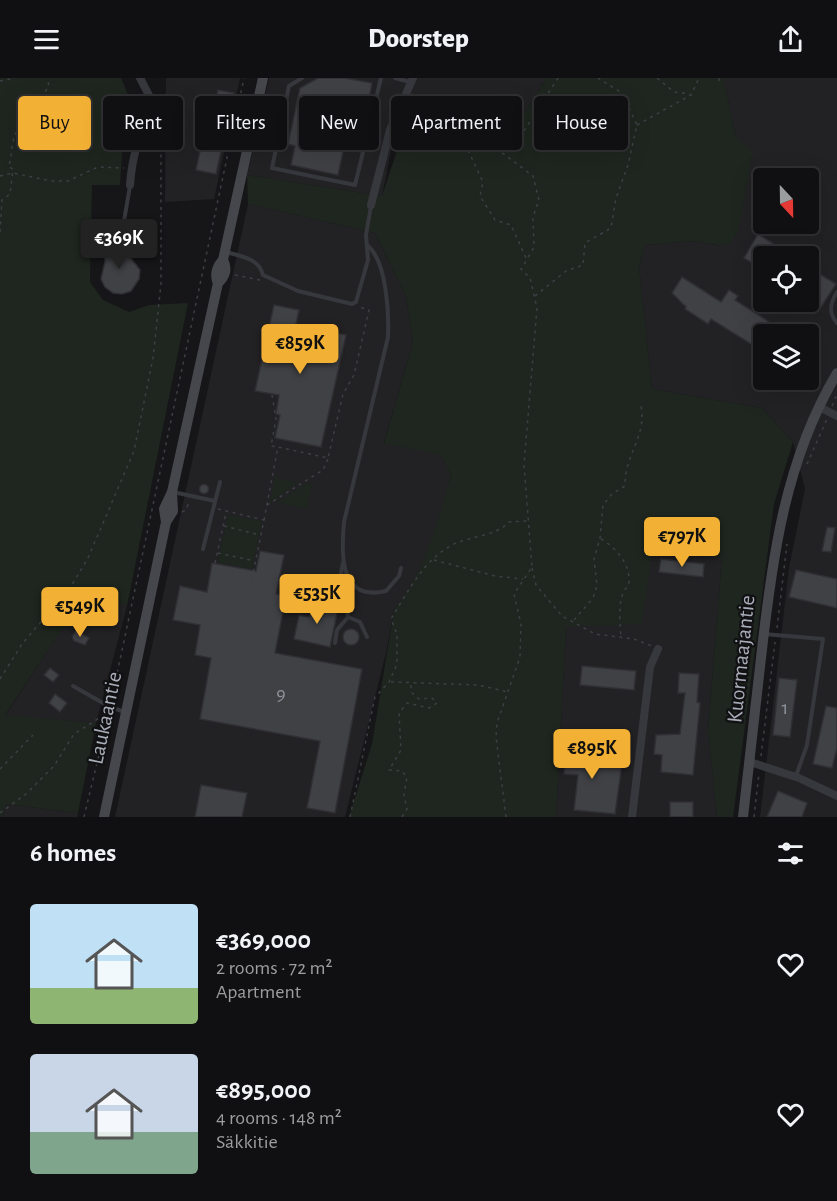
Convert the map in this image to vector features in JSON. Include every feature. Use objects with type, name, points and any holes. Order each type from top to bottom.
[{"type":"main road","points":[[221,271],[262,79]]},
{"type":"main road","name":"Laukaantie","points":[[104,817],[166,522],[164,509],[172,492],[218,283],[216,278],[221,271]]},
{"type":"main road","name":"Kuormaajantie","points":[[743,817],[755,762],[764,634],[783,508],[795,467],[828,412],[837,373]]},
{"type":"street","points":[[140,78],[149,96]]},
{"type":"street","points":[[371,205],[390,130],[412,80]]},
{"type":"street","points":[[130,185],[135,150]]},
{"type":"street","points":[[632,817],[650,667],[658,649]]},
{"type":"street","points":[[755,762],[837,796]]},
{"type":"lane","points":[[302,78],[289,86],[272,168],[355,185],[381,78]]},
{"type":"lane","points":[[394,78],[412,80]]},
{"type":"lane","points":[[124,221],[128,210],[130,185]]},
{"type":"lane","points":[[224,256],[254,261],[261,268],[263,275],[298,291],[351,304],[356,302],[368,260],[367,245],[371,205]]},
{"type":"lane","points":[[367,245],[378,263],[385,291],[389,313],[388,337],[344,522],[341,553],[354,587],[363,592],[375,594],[386,591],[393,585],[401,568]]},
{"type":"lane","points":[[837,292],[831,301],[831,312],[837,323]]},
{"type":"lane","points":[[203,549],[220,482]]},
{"type":"lane","points":[[172,492],[215,501]]},
{"type":"lane","points":[[336,643],[337,630],[348,616],[341,573],[343,563]]},
{"type":"lane","points":[[348,616],[360,622],[367,638]]},
{"type":"lane","points":[[764,634],[823,639],[807,745],[795,777]]},
{"type":"lane","points":[[73,686],[110,709],[126,713]]},
{"type":"path","points":[[0,81],[15,78]]},
{"type":"path","points":[[0,232],[2,200],[10,194],[13,169],[9,167],[14,136],[31,108],[42,97],[48,86],[48,78]]},
{"type":"path","points":[[84,817],[110,709],[202,267],[244,78]]},
{"type":"path","points":[[522,134],[558,78]]},
{"type":"path","points":[[534,297],[566,271],[583,265],[585,243],[610,228],[616,198],[628,165],[637,125],[622,93],[598,78]]},
{"type":"path","points":[[657,78],[674,92],[691,94]]},
{"type":"path","points":[[637,125],[691,94],[699,78]]},
{"type":"path","points":[[0,679],[22,644],[70,588],[88,558],[134,451],[153,358],[161,284],[160,150]]},
{"type":"path","points":[[468,150],[483,182],[480,196],[495,220],[511,225],[527,260]]},
{"type":"path","points":[[498,150],[533,176],[538,200],[533,217],[534,247],[521,269],[530,278],[537,308],[524,465],[532,567],[536,585],[562,616],[595,634],[644,642],[658,649]]},
{"type":"path","points":[[0,176],[13,173],[51,182],[68,181],[98,167],[131,167]]},
{"type":"path","points":[[202,267],[257,280],[272,279]]},
{"type":"path","points":[[266,505],[269,506],[323,470],[343,394],[354,375],[369,310],[351,304]]},
{"type":"path","points":[[805,468],[837,394]]},
{"type":"path","points":[[272,395],[276,419],[271,446],[328,458]]},
{"type":"path","points":[[573,620],[593,598],[597,586],[594,559],[600,538],[603,505],[612,494],[625,486],[625,476],[644,423],[641,406]]},
{"type":"path","points":[[252,583],[278,447]]},
{"type":"path","points":[[213,508],[264,520]]},
{"type":"path","points":[[215,563],[226,512]]},
{"type":"path","points":[[350,817],[375,697],[389,682],[397,664],[397,634],[391,619],[432,559],[469,537],[505,527],[509,522],[528,521]]},
{"type":"path","points":[[223,526],[261,535]]},
{"type":"path","points":[[754,817],[755,762],[776,635],[788,536]]},
{"type":"path","points":[[600,538],[613,545],[629,576],[629,584],[623,593],[620,610],[622,638]]},
{"type":"path","points":[[217,552],[256,561]]},
{"type":"path","points":[[432,559],[495,576],[524,579]]},
{"type":"path","points":[[506,817],[496,737],[497,723],[520,657],[521,624],[514,594],[532,567]]},
{"type":"path","points":[[402,817],[407,809],[404,795],[407,777],[402,771],[389,770],[401,750],[399,713],[407,703],[429,708],[437,703],[432,698],[419,699],[411,692],[411,681]]},
{"type":"path","points":[[389,682],[478,685],[509,692]]},
{"type":"path","points":[[0,813],[26,794],[54,766],[74,734],[110,709]]},
{"type":"path","points":[[0,769],[33,735]]},
{"type":"shaded area","points":[[0,78],[121,78],[129,96],[103,96],[103,150],[122,150],[120,185],[92,185],[90,282],[103,300],[129,312],[149,305],[188,303],[127,606],[86,593],[5,715],[96,723],[78,813],[6,804],[3,817],[0,817]]},
{"type":"shaded area","points":[[166,78],[240,78],[236,96],[195,96],[195,150],[225,150],[214,199],[165,202],[165,150],[183,150],[183,96],[166,96]]},
{"type":"shaded area","points":[[269,78],[547,78],[522,117],[522,96],[424,96],[416,93],[414,96],[391,96],[391,150],[382,196],[247,175],[253,150],[287,150],[287,96],[265,96]]},
{"type":"shaded area","points":[[547,78],[723,78],[736,137],[753,152],[738,232],[732,241],[722,246],[693,241],[645,245],[639,267],[652,389],[762,408],[793,442],[774,504],[733,817],[717,817],[708,730],[722,558],[652,553],[642,624],[566,627],[556,817],[349,817],[372,744],[394,610],[414,579],[429,546],[451,475],[441,455],[384,443],[413,342],[406,296],[375,233],[248,204],[247,175],[382,196],[397,150],[522,150],[522,117],[534,98],[534,150],[628,150],[628,96],[535,96]]},
{"type":"shaded area","points":[[723,78],[837,78],[837,817],[760,817],[789,568],[805,489],[793,442],[762,408],[652,389],[639,267],[645,245],[693,241],[722,246],[736,137]]},
{"type":"shaded area","points":[[248,204],[375,233],[406,296],[413,342],[384,442],[441,455],[451,475],[430,550],[406,595],[394,610],[386,653],[345,817],[115,817]]},
{"type":"shaded area","points":[[276,472],[277,478],[299,483],[270,502]]},
{"type":"shaded area","points":[[307,483],[312,484],[307,509],[277,502]]},
{"type":"shaded area","points":[[228,515],[262,521],[252,569],[218,562]]},
{"type":"shaded area","points":[[651,553],[722,557],[708,730],[717,817],[556,817],[566,627]]},
{"type":"shaded area","points":[[86,592],[127,606],[96,723],[5,716]]},
{"type":"shaded area","points":[[6,804],[78,813],[77,817],[3,817]]},
{"type":"building","points":[[318,78],[345,78],[372,83],[370,96],[299,96],[299,150],[343,150],[338,175],[291,165],[295,146],[288,144],[300,88]]},
{"type":"building","points":[[218,90],[234,93],[233,96],[217,96]]},
{"type":"building","points":[[200,150],[221,150],[216,174],[196,170]]},
{"type":"building","points":[[758,234],[777,246],[753,246],[753,263],[744,258]]},
{"type":"building","points":[[129,245],[130,257],[140,270],[139,279],[131,291],[122,294],[113,293],[105,287],[101,279],[105,262],[104,246]]},
{"type":"building","points":[[819,274],[836,284],[821,307],[819,306]]},
{"type":"building","points":[[682,277],[721,302],[729,290],[738,296],[735,300],[772,324],[753,324],[753,345],[711,319],[708,324],[685,309],[686,307],[672,293]]},
{"type":"building","points":[[274,305],[299,310],[296,324],[346,335],[321,447],[275,438],[280,415],[276,414],[279,395],[255,391]]},
{"type":"building","points":[[204,484],[209,489],[204,494],[199,489]]},
{"type":"building","points":[[827,527],[835,528],[831,552],[822,551]]},
{"type":"building","points":[[260,551],[284,555],[276,594],[286,596],[275,653],[362,669],[335,813],[307,808],[320,741],[200,719],[211,658],[195,655],[200,625],[173,620],[180,586],[207,592],[212,563],[256,571]]},
{"type":"building","points":[[661,559],[704,564],[703,577],[659,572]]},
{"type":"building","points":[[796,570],[837,579],[837,608],[789,597]]},
{"type":"building","points":[[315,602],[338,608],[330,647],[294,639],[299,615],[309,617]]},
{"type":"building","points":[[351,629],[357,631],[359,637],[357,643],[351,645],[345,643],[343,637],[345,631]]},
{"type":"building","points":[[76,630],[89,638],[85,645],[74,641],[72,637]]},
{"type":"building","points":[[582,666],[636,671],[634,690],[580,685]]},
{"type":"building","points":[[50,668],[59,675],[53,682],[44,675]]},
{"type":"building","points":[[679,673],[699,674],[697,702],[700,703],[693,775],[661,772],[662,755],[654,754],[656,735],[680,734],[685,693],[678,693]]},
{"type":"building","points":[[779,678],[797,680],[790,737],[773,735]]},
{"type":"building","points":[[55,694],[67,703],[60,712],[49,703]]},
{"type":"building","points":[[826,706],[837,708],[837,748],[832,768],[813,764]]},
{"type":"building","points":[[567,733],[580,734],[577,760],[622,764],[615,814],[574,810],[578,775],[564,774]]},
{"type":"building","points":[[201,785],[247,793],[242,817],[195,817]]},
{"type":"building","points":[[778,791],[807,803],[802,817],[767,817]]},
{"type":"building","points":[[670,802],[693,802],[693,817],[670,817]]}]
